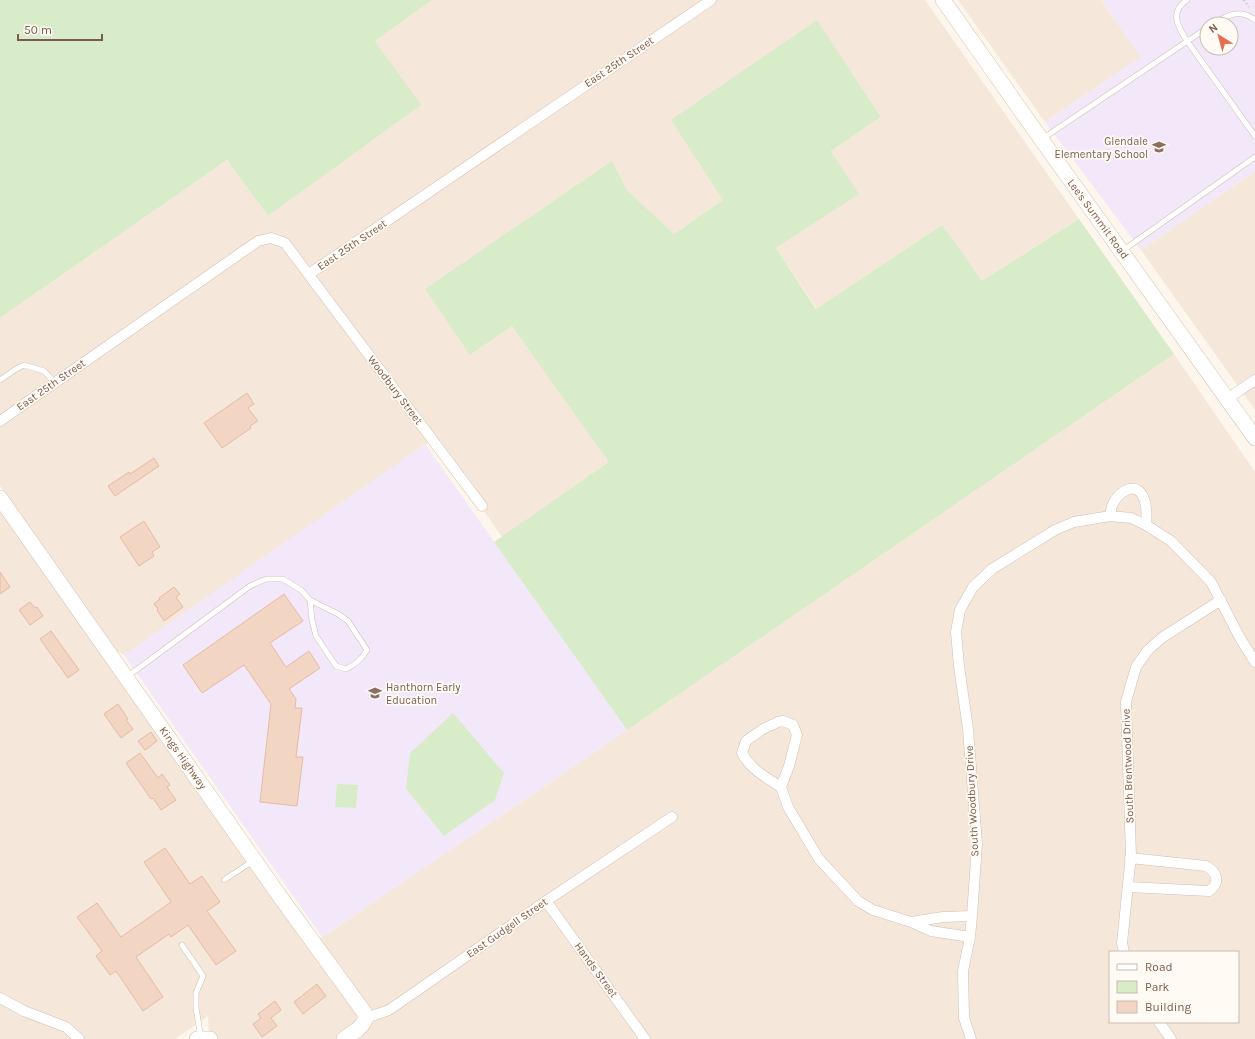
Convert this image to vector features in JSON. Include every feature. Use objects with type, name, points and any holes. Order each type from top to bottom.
[{"type":"street","name":"East 25th Street","points":[[0,421],[258,241],[271,238],[285,243],[309,274],[711,0]]},
{"type":"street","name":"Lee's Summit Road","points":[[943,0],[1121,252],[1255,438]]},
{"type":"street","name":"Woodbury Street","points":[[309,274],[482,506]]},
{"type":"street","points":[[1227,399],[1255,380]]},
{"type":"street","points":[[1110,516],[1113,504],[1121,494],[1129,488],[1134,488],[1140,492],[1144,498],[1147,514],[1146,525]]},
{"type":"street","name":"Kings Highway","points":[[0,498],[254,860],[360,1007],[366,1018]]},
{"type":"street","name":"South Woodbury Drive","points":[[971,1039],[964,1018],[963,971],[970,937],[976,844],[968,729],[956,632],[960,610],[973,587],[999,566],[1055,530],[1074,522],[1110,516],[1131,518],[1146,525],[1171,541],[1211,582],[1240,638],[1255,662]]},
{"type":"street","name":"South Brentwood Drive","points":[[1124,951],[1122,943],[1130,858],[1126,702],[1136,667],[1148,650],[1163,637],[1221,600]]},
{"type":"street","points":[[781,787],[789,766],[797,735],[793,725],[783,721],[763,729],[746,741],[742,753],[748,763],[755,770],[781,787],[788,806],[819,859],[858,901],[873,910],[912,922],[935,932],[970,937]]},
{"type":"street","name":"East Gudgell Street","points":[[344,1039],[357,1030],[366,1018],[389,1010],[546,901],[672,817]]},
{"type":"street","points":[[1128,887],[1209,890],[1215,887],[1216,882],[1214,873],[1206,866],[1130,858]]},
{"type":"street","name":"Hands Street","points":[[546,901],[645,1039]]},
{"type":"street","points":[[912,922],[943,917],[972,916]]},
{"type":"street","points":[[0,998],[24,1012],[66,1027],[79,1039]]},
{"type":"street","points":[[1160,1023],[1171,1039]]},
{"type":"lane","points":[[1187,0],[1181,4],[1176,17],[1178,26],[1187,41],[1255,136]]},
{"type":"lane","points":[[1229,16],[1235,13],[1248,15],[1255,20]]},
{"type":"lane","points":[[1041,139],[1199,33]]},
{"type":"lane","points":[[1121,252],[1255,157]]},
{"type":"lane","points":[[0,380],[24,365],[44,371],[55,383]]},
{"type":"lane","points":[[126,677],[250,586],[266,580],[284,579],[302,590],[310,600],[338,614],[348,621],[367,650],[362,659],[355,665],[346,669],[336,666],[316,636],[312,620],[310,600]]},
{"type":"lane","points":[[224,880],[254,860]]},
{"type":"lane","points":[[182,945],[203,976],[196,993],[196,1008],[203,1039]]},
{"type":"path","points":[[1244,0],[1248,7]]},
{"type":"shaded area","points":[[432,0],[925,0],[1079,219],[982,281],[942,225],[817,309],[776,248],[858,194],[831,151],[881,117],[817,21],[723,200],[674,234],[627,190],[612,162],[470,355],[512,326],[610,462],[502,537],[434,439],[124,655],[117,651],[0,486],[0,318],[227,160],[268,216],[420,105],[375,41]]},
{"type":"shaded area","points":[[958,0],[1103,0],[1102,1],[1141,57],[1045,122]]},
{"type":"shaded area","name":"Glendale Elementary School","points":[[1103,0],[1255,0],[1255,171],[1141,250],[1045,122],[1141,57],[1102,1]]},
{"type":"shaded area","points":[[1255,171],[1255,410],[1141,250]]},
{"type":"shaded area","points":[[1174,354],[1255,472],[1255,1039],[209,1039],[208,1016],[175,1039],[0,1039],[0,509],[309,946],[627,730]]},
{"type":"shaded area","name":"Hanthorn Early Education","points":[[425,444],[627,730],[322,937],[124,655]]},
{"type":"green space","points":[[0,0],[432,0],[375,41],[421,105],[268,216],[227,160],[0,318]]},
{"type":"green space","points":[[817,20],[881,117],[831,151],[859,194],[776,248],[816,309],[942,225],[982,281],[1079,219],[1174,354],[627,730],[494,542],[609,462],[512,326],[470,355],[425,289],[612,161],[627,190],[674,234],[723,200],[671,120]]},
{"type":"green space","points":[[453,713],[504,773],[495,800],[444,836],[406,789],[410,753]]},
{"type":"green space","points":[[337,784],[358,785],[356,808],[335,807]]},
{"type":"building","points":[[247,393],[254,404],[248,408],[258,421],[250,426],[251,428],[222,448],[204,423]]},
{"type":"building","points":[[154,458],[159,466],[115,496],[108,486]]},
{"type":"building","points":[[144,521],[160,547],[152,552],[154,556],[139,566],[120,537]]},
{"type":"building","points":[[0,572],[10,587],[0,594]]},
{"type":"building","points":[[174,587],[180,594],[176,597],[183,607],[164,621],[154,604],[160,599],[159,598]]},
{"type":"building","points":[[284,594],[303,621],[270,643],[286,667],[309,651],[320,668],[289,689],[296,699],[295,708],[302,708],[296,757],[303,757],[297,806],[260,802],[271,704],[244,665],[202,693],[183,665]]},
{"type":"building","points":[[30,602],[35,608],[37,607],[43,616],[30,625],[19,610]]},
{"type":"building","points":[[51,631],[79,670],[68,678],[40,639]]},
{"type":"building","points":[[118,704],[128,719],[126,720],[133,729],[121,738],[104,714]]},
{"type":"building","points":[[151,732],[157,741],[145,750],[138,741]]},
{"type":"building","points":[[140,753],[158,778],[162,774],[170,785],[167,787],[176,800],[161,810],[153,798],[151,799],[126,763]]},
{"type":"building","points":[[165,848],[190,884],[202,876],[220,902],[207,911],[236,951],[216,965],[188,925],[171,937],[169,934],[136,957],[163,997],[143,1011],[116,971],[110,975],[96,956],[102,951],[77,917],[97,903],[121,937],[171,902],[144,862]]},
{"type":"building","points":[[317,984],[326,996],[303,1014],[294,1002]]},
{"type":"building","points":[[275,1001],[281,1010],[271,1018],[277,1026],[262,1037],[253,1024],[261,1018],[258,1014]]},
{"type":"place","name":"Glendale Elementary School","points":[[1159,147]]},
{"type":"place","name":"Hanthorn Early Education","points":[[375,693]]}]
